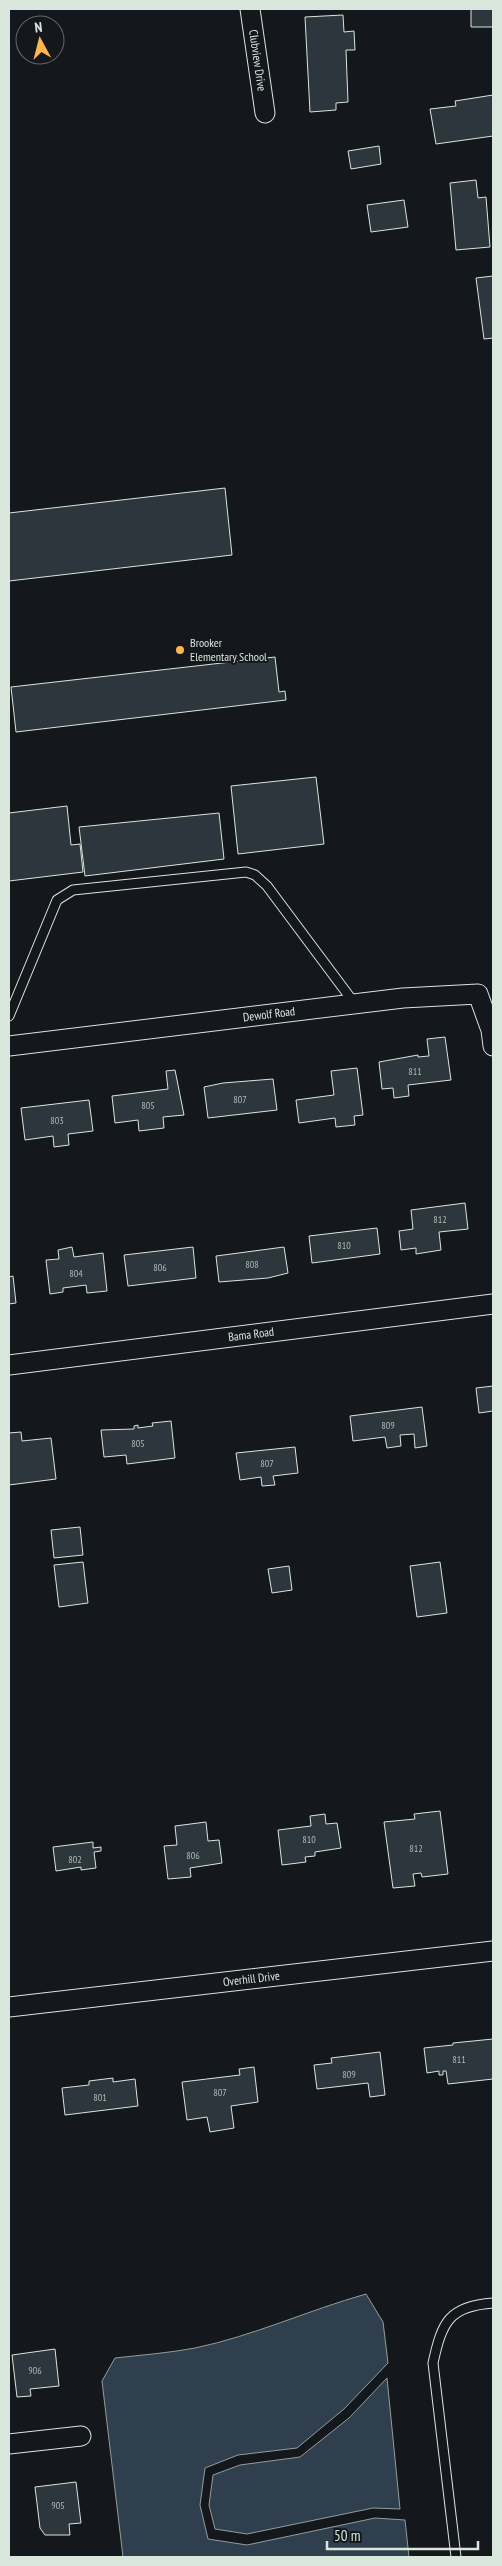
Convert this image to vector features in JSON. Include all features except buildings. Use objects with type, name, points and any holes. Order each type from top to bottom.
[{"type":"street","name":"Clubview Drive","points":[[250,9],[264,113]]},
{"type":"street","name":"Dewolf Road","points":[[9,1046],[403,998],[478,994],[492,1030],[493,1046]]},
{"type":"street","name":"Bama Road","points":[[9,1365],[493,1304]]},
{"type":"street","name":"Overhill Drive","points":[[9,2007],[493,1951]]},
{"type":"street","points":[[9,2444],[81,2436]]},
{"type":"lane","points":[[9,1016],[57,900],[63,894],[73,890],[246,872],[255,876],[267,886],[355,1004]]},
{"type":"lane","points":[[456,2557],[432,2363],[444,2326],[456,2312],[471,2305],[493,2303]]},
{"type":"water","points":[[366,2294],[383,2322],[388,2363],[344,2409],[297,2448],[238,2455],[205,2468],[200,2505],[208,2539],[247,2545],[375,2518],[405,2520],[409,2557],[123,2557],[102,2381],[115,2358],[175,2351],[217,2343]]},
{"type":"water","points":[[387,2378],[400,2509],[373,2508],[247,2534],[215,2529],[209,2505],[213,2475],[240,2465],[300,2457],[349,2418]]},
{"type":"place","name":"Brooker Elementary School","points":[[180,650]]}]
